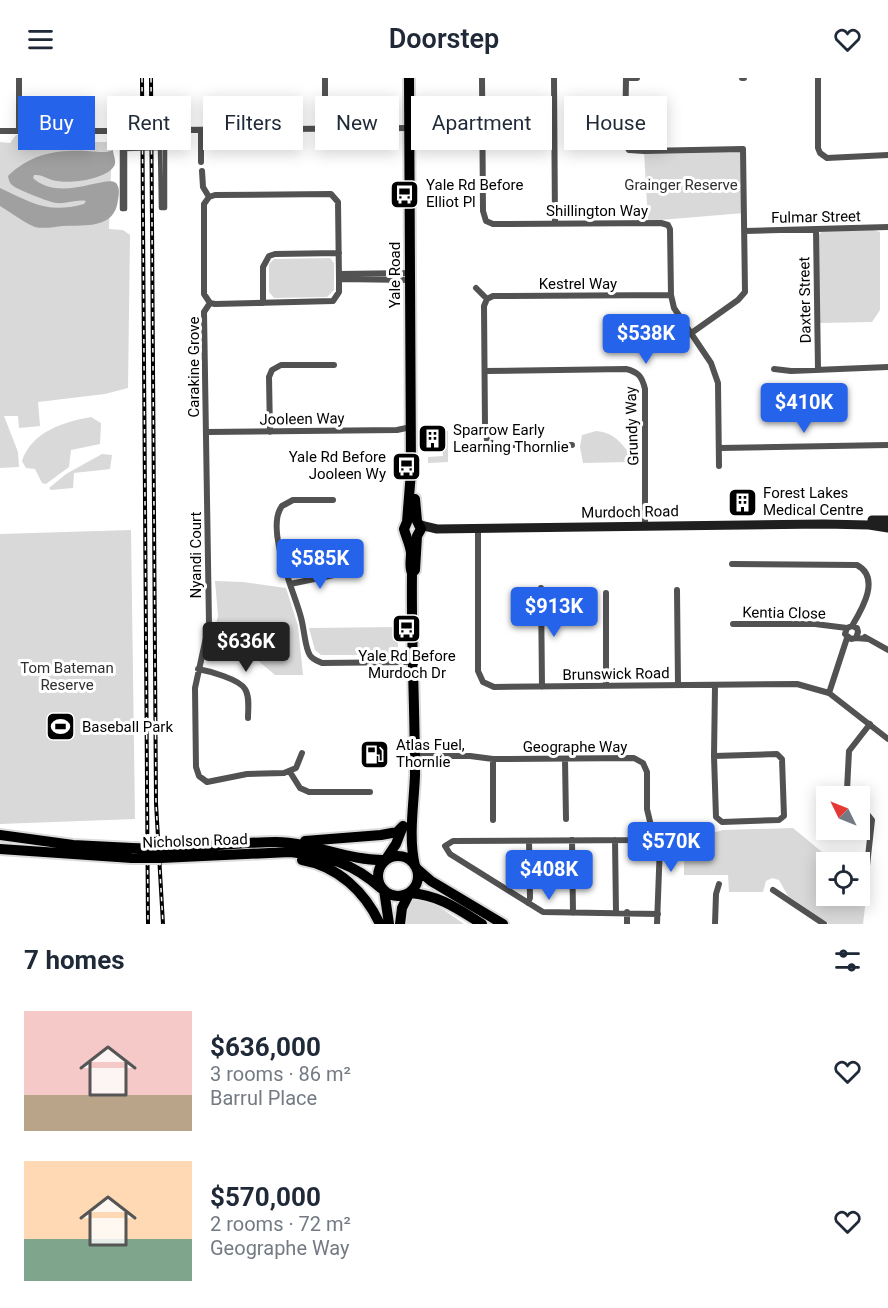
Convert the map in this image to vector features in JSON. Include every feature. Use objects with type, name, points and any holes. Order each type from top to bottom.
[{"type":"main road","name":"Yale Road","points":[[409,78],[411,472],[415,529],[415,570],[412,573],[414,756],[412,848],[416,866]]},
{"type":"main road","name":"Murdoch Road","points":[[415,529],[824,524],[888,528],[888,520],[824,524]]},
{"type":"main road","name":"Yale Road","points":[[386,860],[404,826],[414,788]]},
{"type":"main road","points":[[277,842],[363,838],[397,832],[404,826]]},
{"type":"main road","name":"Nicholson Road","points":[[0,835],[132,853]]},
{"type":"main road","name":"Nicholson Road","points":[[161,853],[277,842],[305,845],[372,860],[386,860]]},
{"type":"main road","name":"Nicholson Road","points":[[0,849],[132,853],[261,854],[290,852],[328,858],[354,868],[367,875],[383,890]]},
{"type":"main road","points":[[261,854],[271,858],[308,861],[333,871],[346,879],[366,900],[380,924]]},
{"type":"main road","points":[[389,924],[378,875],[386,860],[405,857],[431,881],[501,924]]},
{"type":"main road","points":[[400,924],[402,908],[417,881],[416,866]]},
{"type":"main road","points":[[383,890],[395,896],[426,894],[444,900],[482,924]]},
{"type":"street","points":[[19,78],[19,96]]},
{"type":"street","points":[[325,78],[325,96]]},
{"type":"street","name":"Shillington Way","points":[[482,78],[483,217],[486,220],[493,225],[555,223],[661,223],[669,225],[671,295],[677,316],[711,363],[717,376],[719,466]]},
{"type":"street","points":[[554,78],[555,223]]},
{"type":"street","points":[[637,78],[626,78],[625,144],[629,150],[743,149],[745,292],[738,300],[690,334]]},
{"type":"street","points":[[818,78],[820,153],[827,158],[888,155]]},
{"type":"street","points":[[399,128],[409,128]]},
{"type":"street","points":[[191,130],[315,130]]},
{"type":"street","points":[[201,130],[201,162]]},
{"type":"street","points":[[0,131],[18,131]]},
{"type":"street","points":[[122,150],[122,209],[125,209],[125,150]]},
{"type":"street","points":[[160,150],[161,208],[165,208],[165,150]]},
{"type":"street","points":[[202,171],[203,187],[209,197]]},
{"type":"street","points":[[331,194],[338,202],[339,253],[339,292],[333,301],[210,303],[204,294],[204,204],[209,197],[215,195],[331,194]]},
{"type":"street","name":"Fulmar Street","points":[[745,231],[888,227]]},
{"type":"street","name":"Daxter Street","points":[[816,230],[818,370]]},
{"type":"street","points":[[263,303],[263,267],[269,256],[339,253]]},
{"type":"street","points":[[339,276],[410,277]]},
{"type":"street","points":[[476,288],[487,298],[484,306],[486,437],[489,443],[496,446],[572,445]]},
{"type":"street","name":"Kestrel Way","points":[[487,298],[671,295]]},
{"type":"street","name":"Carakine Grove","points":[[207,432],[204,312],[210,303]]},
{"type":"street","points":[[270,432],[269,369],[281,365],[334,365]]},
{"type":"street","points":[[774,369],[791,371],[888,367]]},
{"type":"street","name":"Grundy Way","points":[[485,371],[626,369],[636,372],[642,378],[645,389],[645,526]]},
{"type":"street","name":"Jooleen Way","points":[[207,432],[411,430]]},
{"type":"street","name":"Nyandi Court","points":[[207,432],[209,624],[195,687],[196,767],[199,776],[207,782],[247,774],[290,772]]},
{"type":"street","points":[[720,448],[888,445]]},
{"type":"street","points":[[333,500],[293,500],[280,503],[278,513],[280,555],[301,615],[308,652],[313,659],[322,663],[412,662]]},
{"type":"street","name":"Brunswick Road","points":[[478,529],[478,671],[483,682],[494,687],[797,684],[829,693],[888,739]]},
{"type":"street","points":[[732,564],[857,565],[868,575],[870,584],[829,693]]},
{"type":"street","points":[[290,584],[340,572]]},
{"type":"street","points":[[542,588],[542,687]]},
{"type":"street","points":[[677,590],[678,685]]},
{"type":"street","points":[[606,593],[606,686]]},
{"type":"street","name":"Kentia Close","points":[[733,624],[834,626],[868,639],[888,650]]},
{"type":"street","points":[[198,669],[238,682],[245,688],[248,696],[248,718]]},
{"type":"street","points":[[714,756],[777,754],[782,759],[784,816],[779,820],[722,822],[716,817],[714,756],[715,686]]},
{"type":"street","points":[[848,786],[849,751],[870,724]]},
{"type":"street","points":[[302,753],[296,768],[290,772],[300,788],[309,792],[370,792]]},
{"type":"street","name":"Geographe Way","points":[[414,756],[470,756],[493,759],[634,758],[643,763],[647,772],[647,809],[660,844],[657,924]]},
{"type":"street","points":[[493,759],[493,820]]},
{"type":"street","points":[[565,759],[566,819]]},
{"type":"street","points":[[870,818],[872,820],[870,838]]},
{"type":"street","points":[[654,833],[645,840],[453,841],[445,846],[450,854],[543,912],[658,914]]},
{"type":"street","points":[[572,840],[573,913]]},
{"type":"street","points":[[615,840],[616,912]]},
{"type":"street","points":[[528,903],[530,898],[530,841]]},
{"type":"street","points":[[715,924],[716,894],[719,884]]},
{"type":"street","points":[[773,890],[824,924]]},
{"type":"street","points":[[627,912],[627,924]]},
{"type":"green space","points":[[18,135],[18,150],[95,150],[95,142],[107,142],[107,150],[112,150],[109,229],[123,230],[130,235],[128,388],[105,394],[38,402],[40,426],[19,428],[18,416],[4,416],[18,452],[19,467],[0,468],[0,142],[10,143]]},
{"type":"green space","name":"Grainger Reserve","points":[[743,149],[744,213],[648,221],[644,151]]},
{"type":"green space","points":[[823,230],[880,232],[880,310],[872,322],[819,323],[818,236]]},
{"type":"green space","points":[[330,258],[334,263],[334,290],[327,297],[274,298],[269,292],[269,264],[274,259]]},
{"type":"green space","points":[[91,417],[101,423],[100,444],[71,450],[69,467],[46,484],[42,483],[35,469],[26,468],[22,461],[33,442],[41,435],[60,425]]},
{"type":"green space","points":[[434,431],[448,431],[448,462],[428,463],[428,457],[443,456],[442,446],[437,445],[437,432]]},
{"type":"green space","points":[[596,431],[613,436],[620,442],[632,456],[628,462],[583,463],[580,447],[582,435]]},
{"type":"green space","points":[[102,454],[112,455],[110,469],[74,473],[73,488],[51,490],[49,488],[66,474]]},
{"type":"green space","name":"Tom Bateman Reserve","points":[[131,530],[135,819],[0,824],[0,534]]},
{"type":"green space","points":[[215,581],[286,588],[298,626],[303,675],[275,675],[255,658],[238,648],[228,645],[210,646],[218,616]]},
{"type":"green space","points":[[398,627],[398,655],[321,655],[315,650],[309,628]]},
{"type":"green space","points":[[793,828],[822,852],[816,852],[816,906],[865,906],[863,924],[829,924],[788,896],[779,880],[772,878],[766,881],[763,892],[729,892],[728,875],[684,875],[684,847],[668,847],[664,834],[712,833],[723,830]]},
{"type":"green space","points":[[420,899],[431,901],[464,924],[405,924],[406,912],[410,904]]},
{"type":"shaded area","points":[[113,150],[115,164],[112,169],[98,177],[71,182],[37,175],[33,178],[44,185],[56,188],[81,187],[111,181],[116,183],[119,193],[116,209],[105,221],[89,225],[38,228],[0,206],[0,188],[31,202],[50,207],[60,208],[84,204],[86,201],[57,203],[41,198],[15,187],[10,183],[8,176],[26,163],[44,155],[64,151]]},
{"type":"railway","points":[[142,78],[148,924]]},
{"type":"railway","points":[[151,78],[156,803],[163,924]]},
{"type":"place","name":"Yale Rd Before Elliot Pl","points":[[405,194]]},
{"type":"place","name":"Sparrow Early Learning Thornlie","points":[[432,439]]},
{"type":"place","name":"Yale Rd Before Jooleen Wy","points":[[407,466]]},
{"type":"place","name":"Forest Lakes Medical Centre","points":[[742,502]]},
{"type":"place","name":"Yale Rd Before Murdoch Dr","points":[[407,629]]},
{"type":"place","name":"Baseball Park","points":[[61,727]]},
{"type":"place","name":"Atlas Fuel, Thornlie","points":[[375,754]]}]
